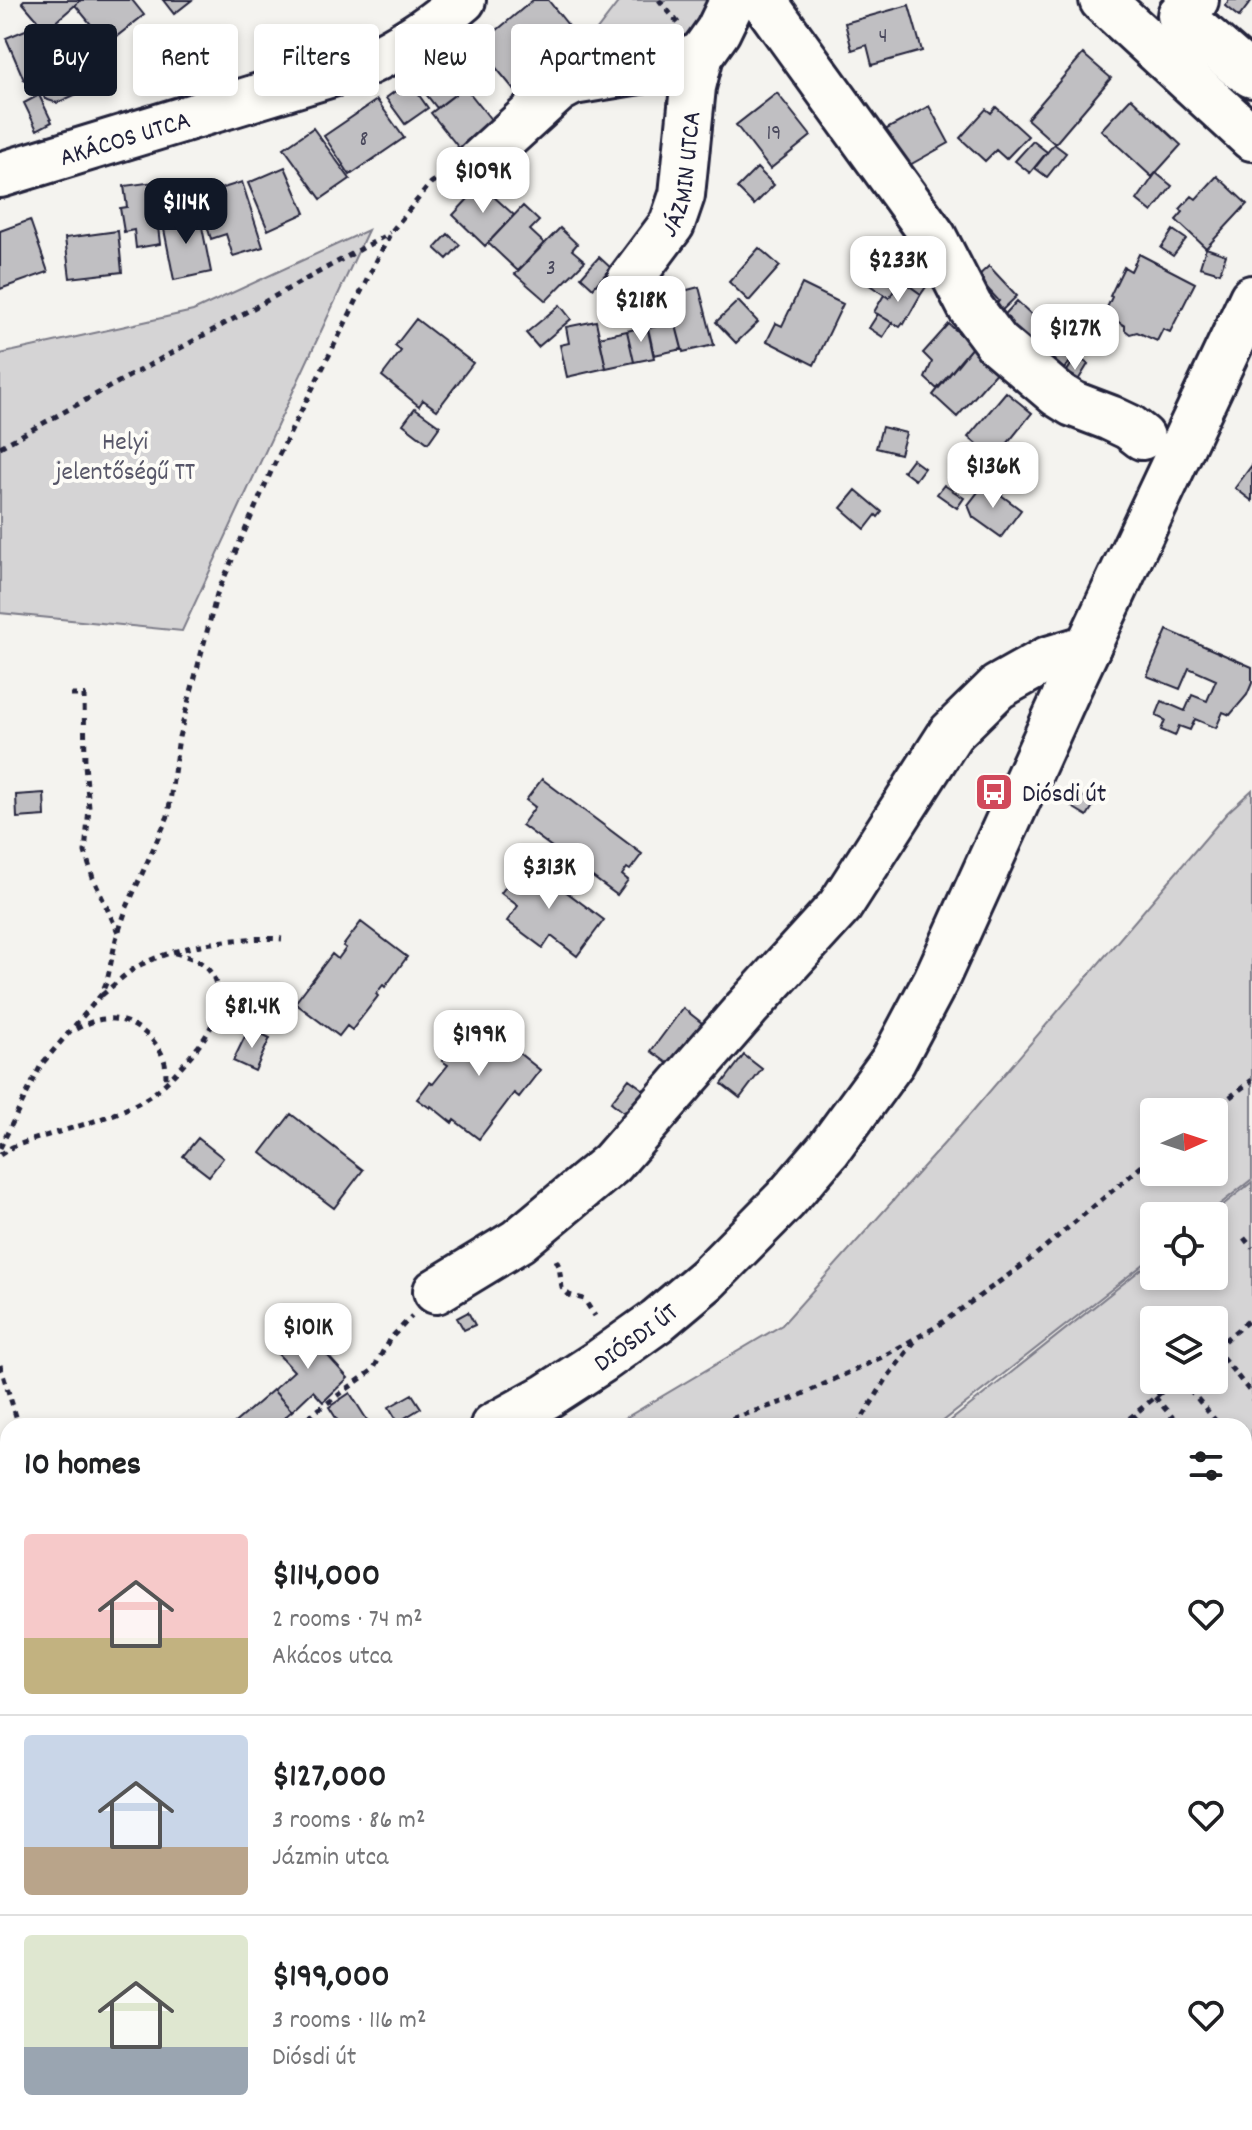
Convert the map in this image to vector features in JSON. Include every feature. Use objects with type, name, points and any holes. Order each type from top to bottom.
[{"type":"street","name":"AKÁCOS UTCA","points":[[0,175],[365,64],[398,48],[463,0]]},
{"type":"street","name":"JÁZMIN UTCA","points":[[630,280],[672,224],[682,195],[687,124],[701,55],[718,31],[733,0]]},
{"type":"street","points":[[763,0],[934,237],[970,307],[997,343],[1065,399],[1129,427],[1142,437]]},
{"type":"street","points":[[1102,0],[1252,138]]},
{"type":"street","points":[[1196,0],[1180,15],[1252,75]]},
{"type":"street","points":[[479,162],[558,90],[573,82],[669,66],[701,55]]},
{"type":"street","name":"DIÓSDI ÚT","points":[[507,1418],[547,1396],[657,1321],[707,1279],[747,1240],[828,1150],[893,1061],[929,994],[1252,298]]},
{"type":"street","points":[[436,1291],[518,1241],[612,1163],[840,906],[951,733],[998,687],[1048,659],[1088,647]]},
{"type":"path","points":[[101,995],[127,907],[168,816],[179,737],[217,594],[274,465],[391,232],[431,183],[447,172],[479,162]]},
{"type":"path","points":[[0,447],[391,232]]},
{"type":"path","points":[[71,695],[84,695],[89,808],[85,852],[93,878],[118,933]]},
{"type":"path","points":[[0,1148],[41,1065],[101,995],[139,966],[171,952],[230,941],[282,939]]},
{"type":"path","points":[[0,1155],[12,1147],[126,1108],[149,1096],[166,1083],[204,1040],[215,1017],[219,997],[216,981],[194,957],[171,952]]},
{"type":"path","points":[[72,1031],[92,1021],[107,1018],[122,1020],[143,1031],[158,1047],[164,1062],[166,1083]]},
{"type":"path","points":[[1228,1099],[1252,1080]]},
{"type":"path","points":[[734,1418],[792,1399],[880,1358],[936,1327],[1027,1262],[1140,1168]]},
{"type":"path","points":[[537,1226],[559,1266],[562,1288],[569,1295],[584,1299],[595,1316]]},
{"type":"path","points":[[1244,1238],[1252,1248]]},
{"type":"path","points":[[308,1417],[373,1370],[389,1340],[436,1291]]},
{"type":"path","points":[[1228,1338],[1252,1318]]},
{"type":"path","points":[[862,1418],[917,1337]]},
{"type":"path","points":[[0,1365],[17,1418]]},
{"type":"path","points":[[1228,1365],[1252,1394]]},
{"type":"path","points":[[1129,1418],[1159,1394]]},
{"type":"path","points":[[1191,1394],[1213,1418]]},
{"type":"path","points":[[1155,1397],[1173,1418]]},
{"type":"green space","points":[[620,0],[716,0],[690,43],[684,44],[684,24],[601,24]]},
{"type":"green space","name":"Helyi jelentőségű TT","points":[[368,230],[182,631],[0,613],[0,354],[193,311]]},
{"type":"green space","points":[[1252,790],[1252,1179],[1223,1202],[1140,1202],[1140,1267],[947,1418],[625,1418],[782,1325],[966,1119],[1227,813]]},
{"type":"green space","points":[[1252,1182],[1252,1418],[954,1418],[1140,1270],[1140,1290],[1228,1290],[1227,1202]]},
{"type":"building","points":[[81,0],[53,24],[41,24],[22,2]]},
{"type":"building","points":[[81,0],[132,0],[144,15],[117,36],[117,24],[91,24],[75,5]]},
{"type":"building","points":[[163,0],[192,0],[174,14]]},
{"type":"building","points":[[533,0],[548,0],[567,24],[511,24],[511,86],[495,67],[495,32]]},
{"type":"building","points":[[1229,0],[1252,0],[1239,17],[1225,6]]},
{"type":"building","points":[[909,5],[922,51],[872,65],[867,45],[852,50],[845,23]]},
{"type":"building","points":[[24,31],[24,80],[6,38]]},
{"type":"building","points":[[1083,54],[1111,78],[1055,144],[1027,119]]},
{"type":"building","points":[[395,91],[395,96],[420,96],[428,108],[405,124],[386,98]]},
{"type":"building","points":[[777,93],[811,136],[770,169],[736,125]]},
{"type":"building","points":[[39,96],[52,122],[37,130],[24,103]]},
{"type":"building","points":[[44,96],[72,96],[57,103]]},
{"type":"building","points":[[427,96],[453,96],[437,108]]},
{"type":"building","points":[[453,96],[472,96],[496,126],[463,153],[431,113]]},
{"type":"building","points":[[1131,98],[1181,145],[1152,177],[1101,130]]},
{"type":"building","points":[[377,100],[404,138],[350,175],[324,136]]},
{"type":"building","points":[[929,106],[949,143],[906,167],[885,130]]},
{"type":"building","points":[[996,107],[1028,136],[1006,159],[996,150],[985,161],[960,138],[986,109],[991,113]]},
{"type":"building","points":[[313,128],[350,179],[321,199],[284,148]]},
{"type":"building","points":[[1033,141],[1047,152],[1030,173],[1015,161]]},
{"type":"building","points":[[1054,144],[1066,153],[1047,177],[1035,168]]},
{"type":"building","points":[[285,167],[305,213],[268,230],[248,183]]},
{"type":"building","points":[[757,168],[774,185],[754,205],[737,188]]},
{"type":"building","points":[[1156,173],[1172,186],[1152,212],[1137,200]]},
{"type":"building","points":[[1217,176],[1247,204],[1206,248],[1176,220],[1183,212],[1180,209],[1192,196],[1196,199]]},
{"type":"building","points":[[154,182],[161,226],[158,227],[160,244],[136,248],[134,230],[124,232],[120,208],[127,207],[124,186]]},
{"type":"building","points":[[242,182],[263,247],[233,256],[226,234],[211,239],[198,196]]},
{"type":"building","points":[[481,185],[514,215],[485,246],[453,215]]},
{"type":"building","points":[[523,206],[539,221],[530,230],[544,243],[518,271],[488,243]]},
{"type":"building","points":[[199,212],[211,272],[174,280],[162,219]]},
{"type":"building","points":[[30,220],[48,272],[0,289],[0,231]]},
{"type":"building","points":[[560,228],[577,244],[572,250],[585,261],[546,301],[515,274]]},
{"type":"building","points":[[1173,230],[1186,239],[1173,256],[1161,248]]},
{"type":"building","points":[[118,231],[122,272],[70,278],[65,238]]},
{"type":"building","points":[[448,234],[460,245],[447,259],[435,248]]},
{"type":"building","points":[[883,243],[935,274],[921,294],[901,280],[889,298],[865,282],[869,275],[864,272]]},
{"type":"building","points":[[759,248],[780,266],[749,301],[729,282]]},
{"type":"building","points":[[1206,248],[1226,255],[1220,273],[1200,267]]},
{"type":"building","points":[[1139,254],[1195,283],[1170,332],[1163,329],[1157,341],[1137,332],[1130,334],[1125,326],[1115,320],[1111,323],[1105,319],[1110,296],[1124,267],[1131,271]]},
{"type":"building","points":[[599,257],[611,268],[593,288],[581,277]]},
{"type":"building","points":[[989,266],[1017,296],[996,316],[990,309],[999,301],[977,277]]},
{"type":"building","points":[[901,280],[921,294],[900,327],[874,312],[884,295],[889,298]]},
{"type":"building","points":[[802,284],[843,304],[814,365],[767,341],[776,323],[782,326]]},
{"type":"building","points":[[699,287],[714,345],[683,352],[668,295]]},
{"type":"building","points":[[738,301],[758,322],[736,343],[716,322]]},
{"type":"building","points":[[1017,301],[1076,356],[1057,376],[999,321]]},
{"type":"building","points":[[560,305],[571,319],[538,347],[526,333]]},
{"type":"building","points":[[878,314],[892,323],[883,337],[869,328]]},
{"type":"building","points":[[416,319],[473,363],[437,410],[423,400],[419,406],[382,376],[401,351],[395,346]]},
{"type":"building","points":[[596,321],[606,368],[567,377],[560,345],[569,343],[566,327]]},
{"type":"building","points":[[675,322],[682,349],[654,355],[648,328]]},
{"type":"building","points":[[949,324],[973,346],[937,389],[925,378],[932,362],[923,353]]},
{"type":"building","points":[[647,326],[654,358],[634,362],[627,331]]},
{"type":"building","points":[[627,331],[634,362],[606,368],[599,337]]},
{"type":"building","points":[[973,346],[999,369],[957,417],[933,395]]},
{"type":"building","points":[[1076,356],[1088,364],[1074,387],[1062,380]]},
{"type":"building","points":[[1006,392],[1032,413],[995,459],[968,437]]},
{"type":"building","points":[[415,408],[440,426],[428,443],[403,424]]},
{"type":"building","points":[[882,427],[906,433],[900,454],[876,448]]},
{"type":"building","points":[[912,459],[924,468],[915,480],[903,471]]},
{"type":"building","points":[[997,465],[1012,475],[1008,482],[990,474]]},
{"type":"building","points":[[1252,465],[1252,501],[1235,488]]},
{"type":"building","points":[[985,483],[1021,510],[1001,537],[973,517],[968,505]]},
{"type":"building","points":[[944,485],[964,498],[957,508],[937,494]]},
{"type":"building","points":[[856,490],[882,512],[865,529],[841,508]]},
{"type":"building","points":[[1167,630],[1252,667],[1252,683],[1247,695],[1230,715],[1223,712],[1216,728],[1195,719],[1190,730],[1179,726],[1175,736],[1161,730],[1165,720],[1156,716],[1162,701],[1185,711],[1192,695],[1207,701],[1216,680],[1189,668],[1180,689],[1147,676]]},
{"type":"building","points":[[542,779],[642,854],[622,875],[628,880],[617,895],[522,825],[535,807],[526,800]]},
{"type":"building","points":[[44,793],[45,816],[17,818],[16,795]]},
{"type":"building","points":[[1080,795],[1095,803],[1087,816],[1072,807]]},
{"type":"building","points":[[525,861],[604,920],[577,956],[551,936],[543,948],[507,921],[518,906],[501,893]]},
{"type":"building","points":[[361,922],[407,957],[385,987],[383,985],[376,994],[378,996],[352,1030],[347,1026],[339,1036],[295,1003],[332,954],[338,959],[346,948],[343,946]]},
{"type":"building","points":[[683,1008],[702,1023],[670,1065],[651,1051]]},
{"type":"building","points":[[482,1019],[519,1043],[514,1049],[540,1070],[519,1097],[514,1093],[479,1139],[454,1120],[452,1123],[417,1099],[448,1065],[442,1061],[458,1045],[451,1040],[462,1025],[472,1032]]},
{"type":"building","points":[[249,1028],[270,1038],[255,1071],[233,1061]]},
{"type":"building","points":[[744,1055],[762,1069],[740,1098],[722,1084]]},
{"type":"building","points":[[629,1079],[644,1090],[626,1114],[611,1102]]},
{"type":"building","points":[[291,1114],[363,1170],[334,1208],[261,1153]]},
{"type":"building","points":[[198,1138],[223,1158],[209,1176],[183,1156]]},
{"type":"building","points":[[468,1312],[475,1325],[464,1330],[457,1318]]},
{"type":"building","points":[[304,1330],[310,1337],[318,1330],[326,1338],[318,1345],[348,1378],[323,1402],[313,1391],[292,1411],[273,1390],[294,1371],[278,1354]]},
{"type":"building","points":[[273,1390],[292,1411],[284,1418],[240,1418]]},
{"type":"building","points":[[350,1393],[366,1418],[336,1418],[329,1407]]},
{"type":"building","points":[[412,1394],[421,1408],[405,1418],[396,1418],[389,1407]]},
{"type":"place","name":"Diósdi út","points":[[994,792]]}]
